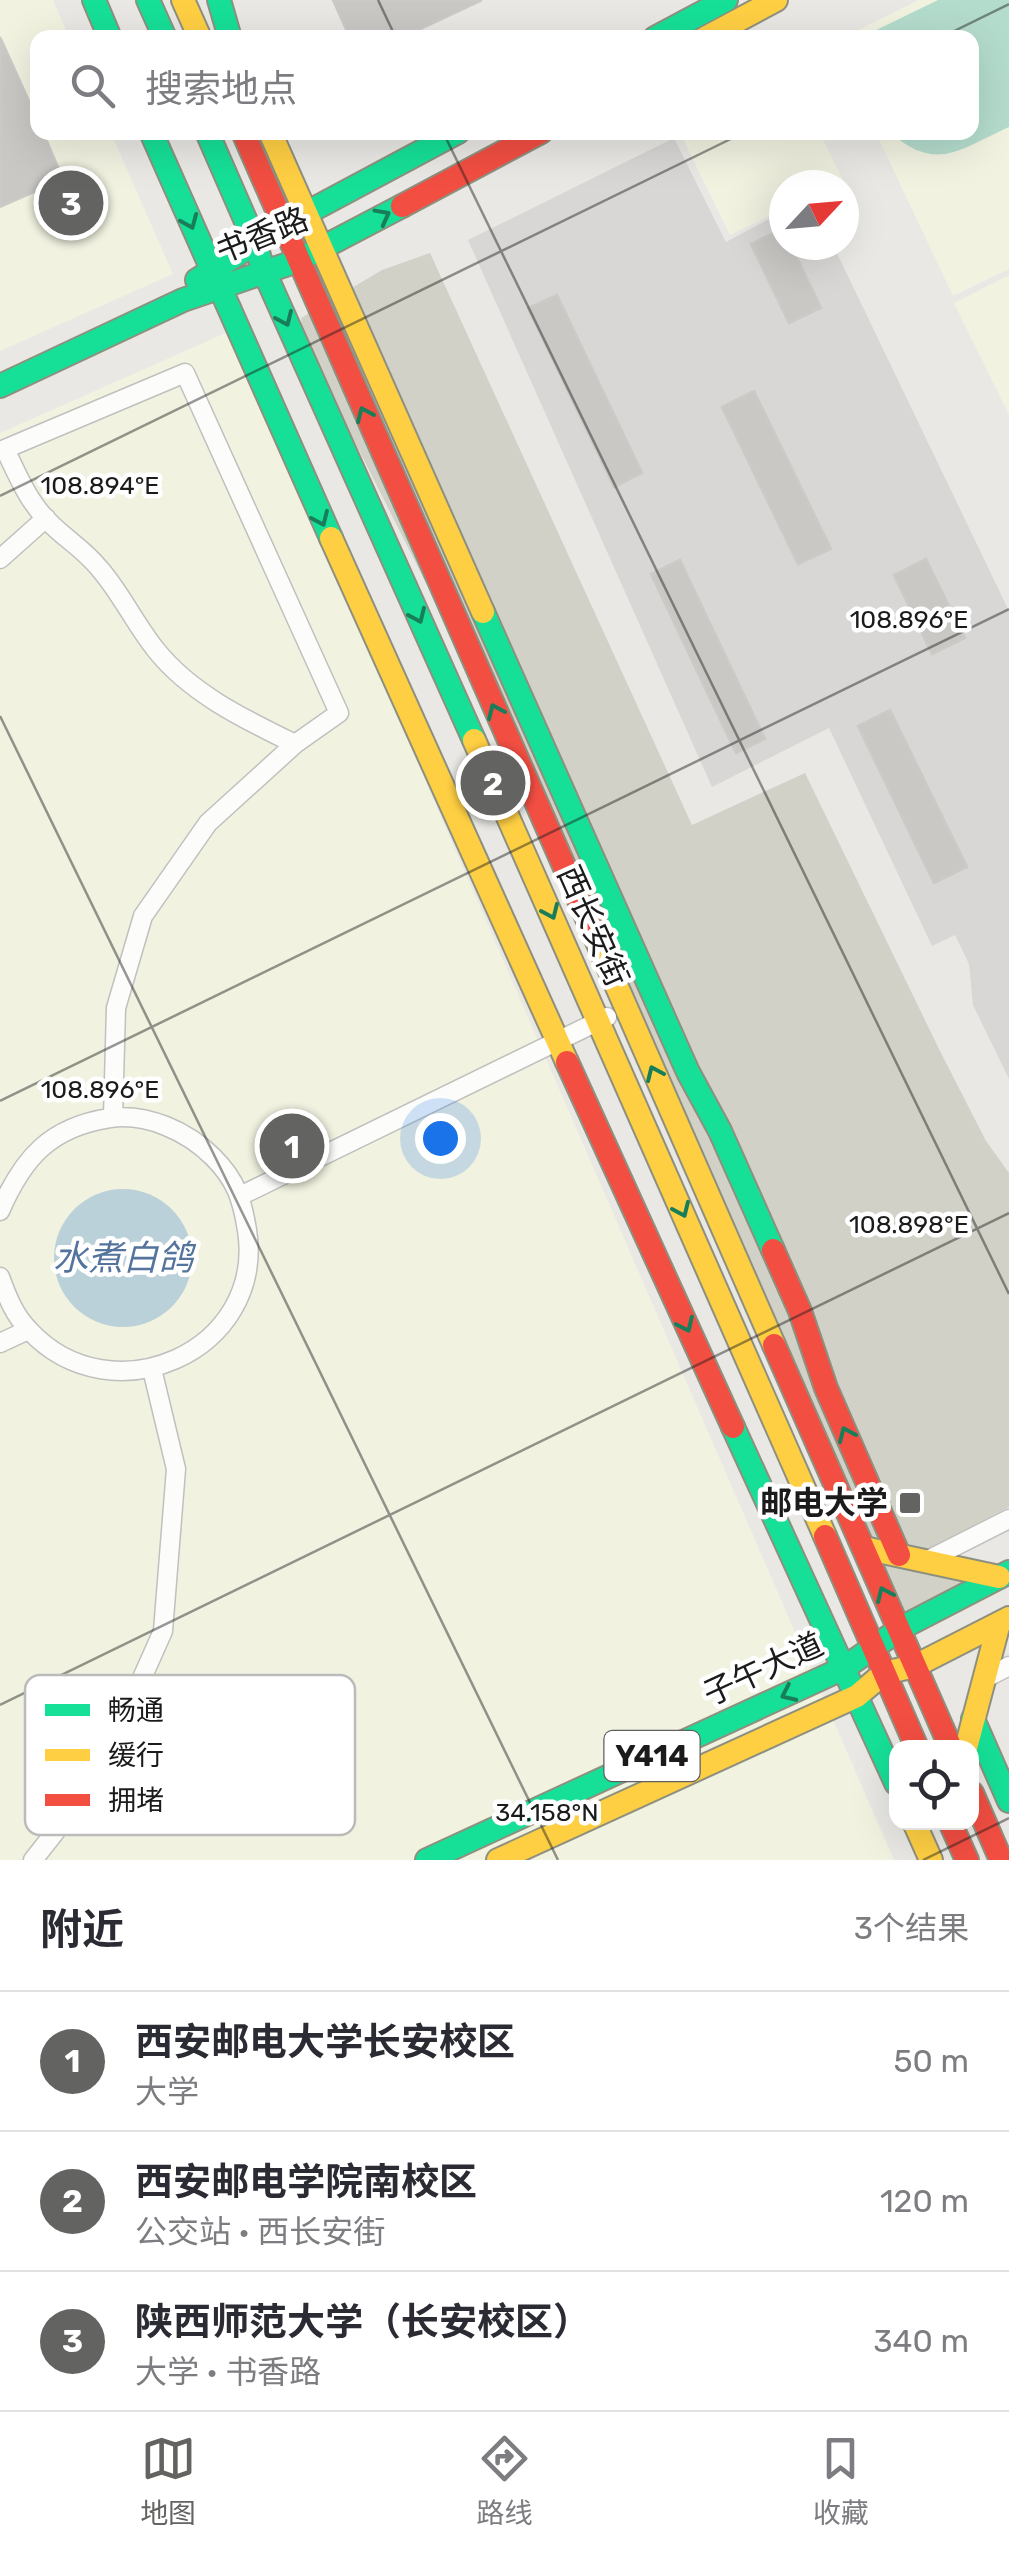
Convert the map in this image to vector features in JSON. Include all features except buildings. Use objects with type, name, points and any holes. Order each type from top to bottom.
[{"type":"main road","points":[[94,0],[107,30]]},
{"type":"main road","points":[[148,0],[161,30]]},
{"type":"main road","points":[[183,0],[196,30]]},
{"type":"main road","points":[[219,0],[228,30]]},
{"type":"main road","points":[[669,30],[726,0]]},
{"type":"main road","points":[[720,30],[776,0]]},
{"type":"main road","points":[[154,140],[557,1042],[889,1767]]},
{"type":"main road","name":"西长安街","points":[[210,140],[255,242],[263,270],[600,1021],[913,1740]]},
{"type":"main road","name":"西长安街","points":[[247,140],[947,1740]]},
{"type":"main road","points":[[274,140],[680,1054],[720,1131],[800,1311],[826,1388],[899,1555]]},
{"type":"main road","name":"书香路","points":[[0,386],[215,279],[255,242],[443,140]]},
{"type":"main road","name":"书香路","points":[[0,372],[215,279],[297,261],[526,140]]},
{"type":"main road","points":[[864,1548],[1004,1575]]},
{"type":"main road","name":"子午大道","points":[[427,1860],[844,1668],[899,1628],[1004,1575]]},
{"type":"main road","points":[[968,1740],[1004,1621]]},
{"type":"main road","name":"子午大道","points":[[498,1860],[857,1696],[884,1673],[915,1666],[1004,1621]]},
{"type":"main road","points":[[973,1720],[1009,1801]]},
{"type":"main road","points":[[979,1809],[1001,1860]]},
{"type":"main road","points":[[918,1830],[931,1860]]},
{"type":"main road","points":[[954,1830],[967,1860]]},
{"type":"street","points":[[114,1117],[116,1008],[143,916],[208,823],[295,744],[339,713],[185,373],[4,449],[24,490],[46,518],[102,571],[157,651],[181,676],[219,704],[295,744]]},
{"type":"street","points":[[0,559],[46,518]]},
{"type":"street","points":[[242,1195],[626,1008]]},
{"type":"street","points":[[0,1211],[15,1176],[41,1146],[75,1126],[114,1117],[157,1122],[197,1141],[228,1172],[242,1195],[250,1252],[242,1291],[222,1326],[192,1353],[152,1369],[120,1372],[86,1367],[55,1352],[28,1330],[10,1304],[0,1277]]},
{"type":"street","points":[[0,1343],[28,1330]]},
{"type":"street","points":[[143,1675],[162,1631],[176,1469],[152,1369]]},
{"type":"street","points":[[926,1561],[1009,1519]]},
{"type":"street","points":[[984,1679],[1009,1666]]},
{"type":"street","points":[[33,1860],[53,1835]]},
{"type":"shaded area","points":[[0,0],[53,0],[66,30],[30,30],[30,140],[114,140],[173,274],[0,351]]},
{"type":"shaded area","points":[[919,0],[1009,0],[1009,269],[953,296],[879,140],[979,140],[979,30],[858,30]]},
{"type":"shaded area","points":[[670,140],[675,140],[726,242],[769,219],[769,260],[840,260],[1009,611],[1009,1079],[973,1005],[969,964],[955,935],[932,946],[829,728],[712,787],[468,240]]},
{"type":"shaded area","points":[[683,140],[823,140],[838,170],[769,170],[769,216],[730,235]]},
{"type":"shaded area","points":[[430,253],[692,825],[805,773],[940,1051],[986,1141],[1009,1173],[1009,1507],[952,1537],[971,1583],[905,1613],[434,599],[305,343],[301,318],[382,270]]},
{"type":"shaded area","points":[[1009,275],[1009,415],[954,303]]},
{"type":"shaded area","points":[[230,331],[894,1860],[0,1860],[0,433]]},
{"type":"green space","points":[[938,0],[1009,0],[1009,127],[962,149],[949,153],[922,152],[907,145],[900,140],[979,140],[979,30],[876,30]]},
{"type":"water","name":"水煮白鸽","points":[[123,1189],[149,1194],[172,1209],[187,1232],[192,1258],[187,1284],[172,1307],[149,1322],[123,1327],[97,1322],[74,1307],[59,1284],[54,1258],[59,1232],[74,1209],[97,1194]]},
{"type":"traffic: fast","points":[[94,0],[107,30]]},
{"type":"traffic: fast","points":[[148,0],[161,30]]},
{"type":"traffic: fast","points":[[219,0],[228,30]]},
{"type":"traffic: fast","points":[[670,30],[726,0]]},
{"type":"traffic: fast","points":[[155,140],[331,538]]},
{"type":"traffic: fast","points":[[210,140],[263,269],[474,740]]},
{"type":"traffic: fast","points":[[197,280],[284,225],[443,140]]},
{"type":"traffic: fast","points":[[0,386],[183,300],[297,261],[402,206]]},
{"type":"traffic: fast","points":[[483,612],[688,1072],[720,1131],[773,1250]]},
{"type":"traffic: fast","points":[[733,1427],[889,1768]]},
{"type":"traffic: fast","points":[[427,1860],[844,1668],[903,1627],[1009,1572]]},
{"type":"traffic: fast","points":[[973,1719],[1009,1801]]},
{"type":"traffic: slow","points":[[183,0],[196,30]]},
{"type":"traffic: slow","points":[[720,30],[776,0]]},
{"type":"traffic: slow","points":[[274,140],[483,612]]},
{"type":"traffic: slow","points":[[331,538],[567,1062]]},
{"type":"traffic: slow","points":[[474,740],[825,1536]]},
{"type":"traffic: slow","points":[[589,923],[774,1345]]},
{"type":"traffic: slow","points":[[864,1548],[999,1577]]},
{"type":"traffic: slow","points":[[498,1860],[857,1696],[884,1673],[915,1666],[1009,1618]]},
{"type":"traffic: slow","points":[[968,1740],[999,1623]]},
{"type":"traffic: slow","points":[[918,1830],[931,1860]]},
{"type":"traffic: jam","points":[[246,140],[589,923]]},
{"type":"traffic: jam","points":[[402,206],[526,140]]},
{"type":"traffic: jam","points":[[567,1062],[733,1427]]},
{"type":"traffic: jam","points":[[773,1250],[800,1311],[826,1388],[899,1555]]},
{"type":"traffic: jam","points":[[774,1345],[947,1740]]},
{"type":"traffic: jam","points":[[825,1536],[914,1740]]},
{"type":"traffic: jam","points":[[979,1809],[1001,1860]]},
{"type":"traffic: jam","points":[[954,1830],[967,1860]]},
{"type":"place","name":"陕西师范大学（长安校区）","points":[[71,203]]},
{"type":"place","name":"西安邮电学院南校区","points":[[493,783]]},
{"type":"place","name":"西安邮电大学长安校区","points":[[292,1146]]},
{"type":"place","name":"邮电大学","points":[[910,1503]]}]
